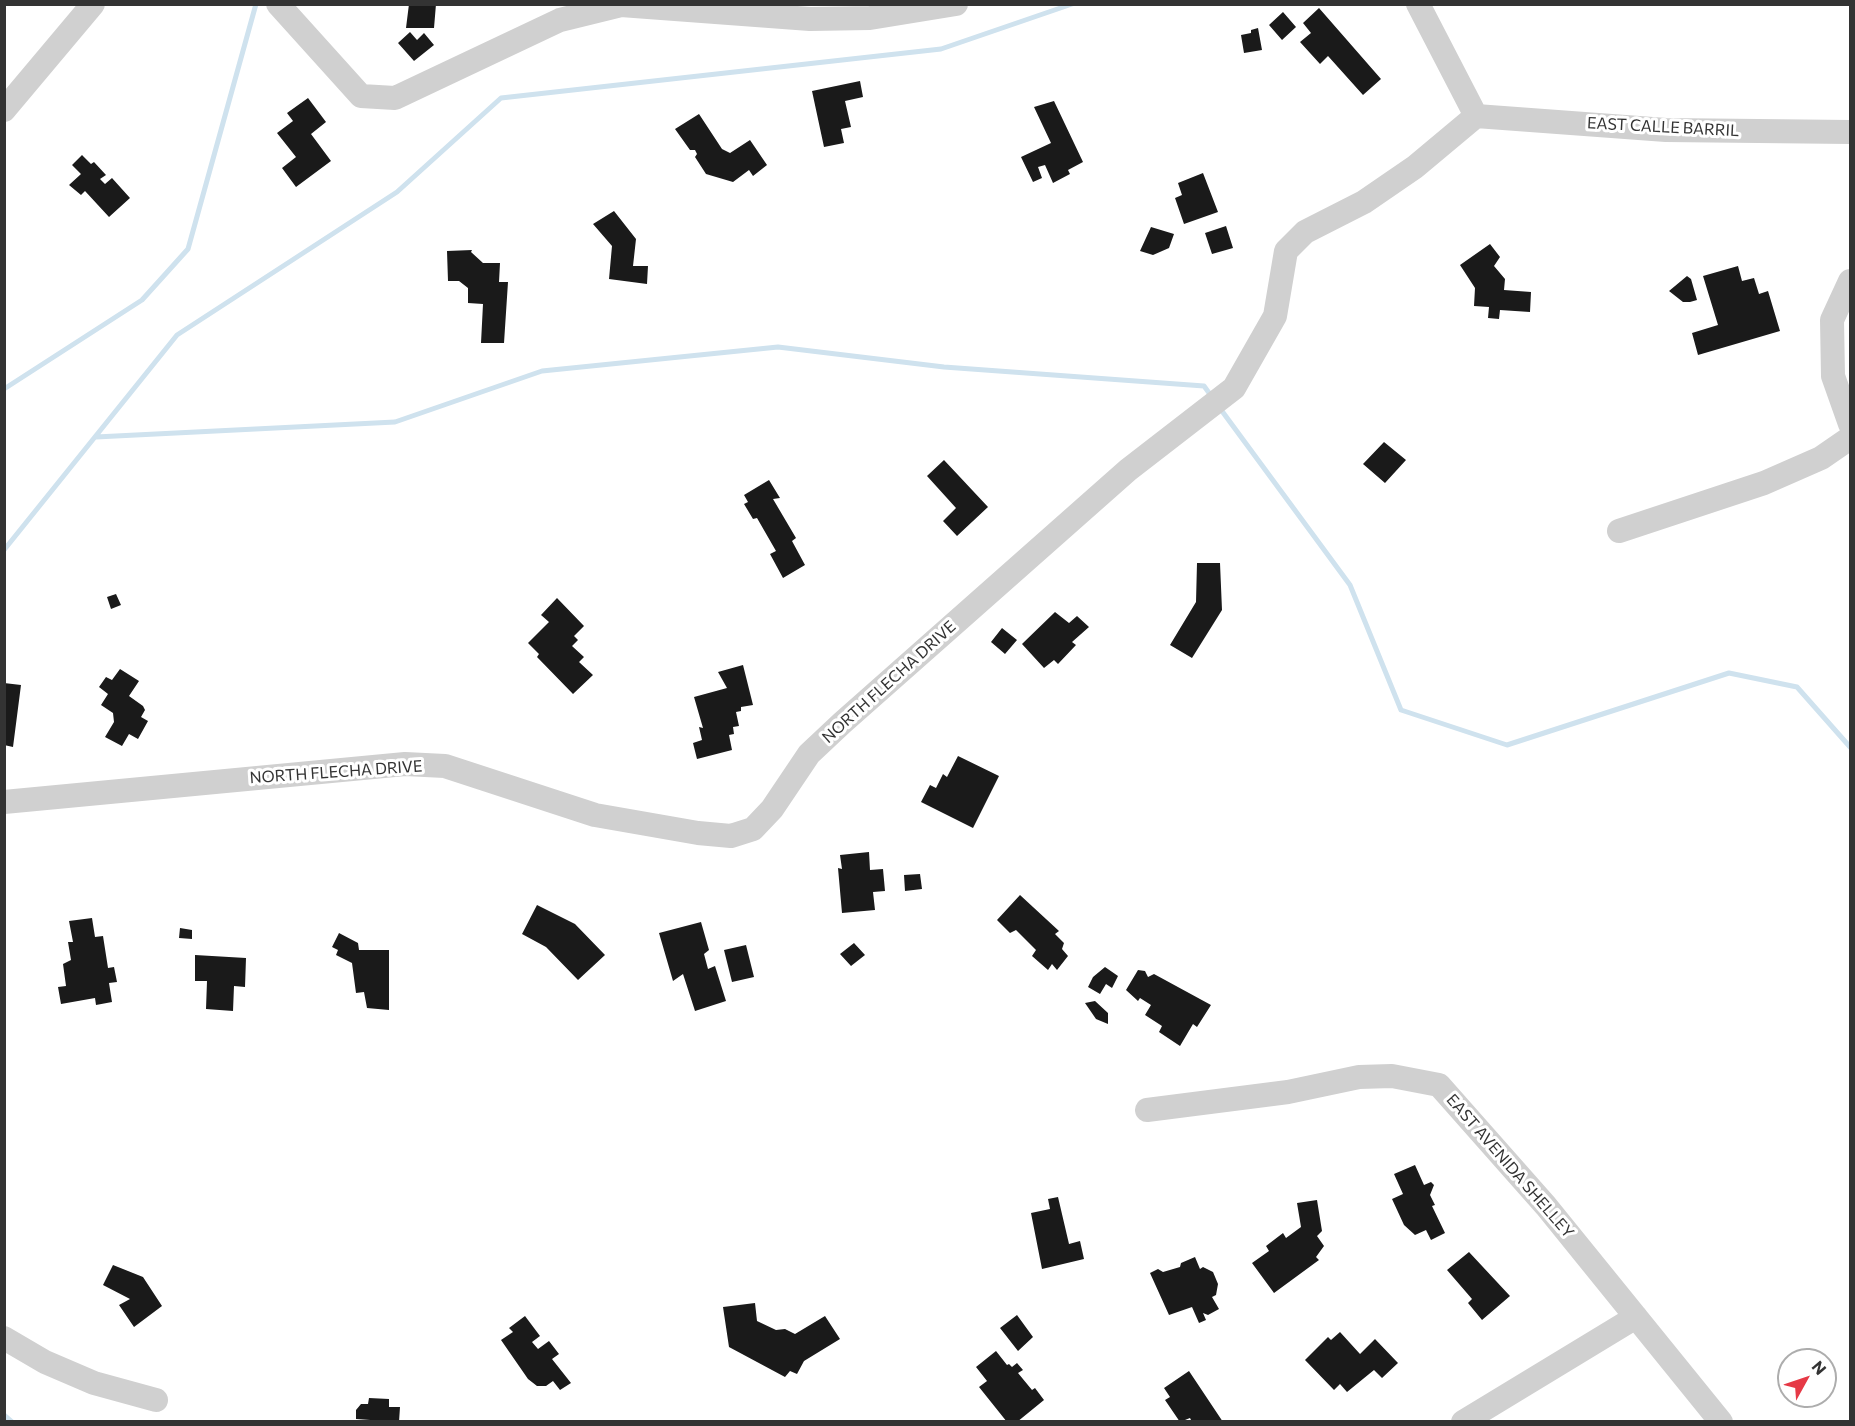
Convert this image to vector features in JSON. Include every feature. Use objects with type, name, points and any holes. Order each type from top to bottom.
[{"type":"street","points":[[4,110],[93,4]]},
{"type":"street","points":[[278,4],[361,96],[395,98],[560,20],[621,5],[810,12],[870,18],[956,4]]},
{"type":"street","points":[[1418,4],[1476,116]]},
{"type":"street","name":"EAST CALLE BARRIL","points":[[1476,116],[1666,130],[1851,132]]},
{"type":"street","name":"NORTH FLECHA DRIVE","points":[[4,802],[405,764],[445,766],[595,815],[698,833],[731,836],[753,828],[772,809],[809,754],[842,723],[1128,470],[1234,388],[1275,316],[1286,251],[1305,232],[1364,202],[1415,167],[1476,116]]},
{"type":"street","points":[[1851,281],[1832,320],[1833,376],[1851,424]]},
{"type":"street","points":[[1619,531],[1764,483],[1821,458],[1851,438]]},
{"type":"street","name":"EAST AVENIDA SHELLEY","points":[[1147,1110],[1288,1092],[1359,1077],[1392,1076],[1439,1085],[1546,1206],[1721,1422]]},
{"type":"street","points":[[1463,1422],[1636,1317]]},
{"type":"street","points":[[4,1338],[45,1362],[94,1383],[156,1400]]},
{"type":"building","points":[[409,4],[436,4],[434,28],[406,28]]},
{"type":"building","points":[[1319,8],[1381,79],[1363,95],[1328,56],[1320,64],[1300,42],[1311,33],[1303,23]]},
{"type":"building","points":[[1283,12],[1296,27],[1282,40],[1269,25]]},
{"type":"building","points":[[1258,28],[1262,50],[1244,53],[1241,35],[1251,33],[1251,30]]},
{"type":"building","points":[[410,32],[417,40],[424,33],[434,45],[414,61],[398,43]]},
{"type":"building","points":[[860,81],[863,97],[845,101],[851,127],[841,129],[844,143],[824,147],[812,91]]},
{"type":"building","points":[[308,98],[326,122],[311,134],[331,161],[296,187],[282,168],[296,157],[277,133],[293,121],[287,113]]},
{"type":"building","points":[[1054,101],[1083,162],[1068,170],[1070,174],[1053,183],[1045,165],[1038,167],[1042,178],[1033,182],[1021,157],[1051,143],[1034,107]]},
{"type":"building","points":[[699,114],[722,149],[730,153],[750,140],[767,165],[753,176],[749,170],[733,182],[706,174],[695,157],[697,154],[695,150],[690,150],[675,129]]},
{"type":"building","points":[[82,155],[91,164],[94,162],[106,175],[100,179],[105,184],[112,178],[130,198],[109,217],[85,191],[81,195],[69,185],[81,174],[72,165]]},
{"type":"building","points":[[1203,173],[1218,212],[1184,224],[1175,198],[1182,195],[1178,183]]},
{"type":"building","points":[[614,211],[636,239],[633,266],[648,266],[647,284],[609,279],[612,246],[593,224]]},
{"type":"building","points":[[1226,226],[1233,248],[1212,254],[1205,233]]},
{"type":"building","points":[[1151,227],[1174,234],[1169,248],[1153,255],[1140,251]]},
{"type":"building","points":[[1490,244],[1500,257],[1494,266],[1505,279],[1504,290],[1531,292],[1530,312],[1500,310],[1499,319],[1488,318],[1489,307],[1474,306],[1475,288],[1460,265]]},
{"type":"building","points":[[472,250],[471,252],[483,263],[500,263],[499,282],[508,282],[504,343],[481,343],[483,304],[468,303],[468,288],[459,281],[448,281],[447,251]]},
{"type":"building","points":[[1738,266],[1742,281],[1754,278],[1759,294],[1768,291],[1780,331],[1698,355],[1692,333],[1718,325],[1703,276]]},
{"type":"building","points":[[1687,276],[1691,279],[1697,300],[1683,302],[1669,291]]},
{"type":"building","points":[[1384,442],[1406,460],[1385,483],[1363,464]]},
{"type":"building","points":[[944,460],[988,507],[957,536],[943,521],[956,508],[927,476]]},
{"type":"building","points":[[769,480],[780,498],[773,499],[796,538],[792,541],[805,565],[783,578],[770,554],[776,551],[757,518],[753,519],[744,504],[748,502],[744,495]]},
{"type":"building","points":[[1197,563],[1220,563],[1222,610],[1192,658],[1170,645],[1196,602]]},
{"type":"building","points":[[116,594],[121,605],[111,609],[107,597]]},
{"type":"building","points":[[557,598],[584,626],[574,636],[578,640],[572,646],[584,657],[579,662],[593,675],[573,694],[537,657],[539,654],[528,643],[549,622],[541,615]]},
{"type":"building","points":[[1055,612],[1069,623],[1077,616],[1089,627],[1072,642],[1076,645],[1058,664],[1054,660],[1044,668],[1022,644]]},
{"type":"building","points":[[1002,628],[1017,640],[1005,654],[991,642]]},
{"type":"building","points":[[743,665],[753,705],[741,707],[741,711],[736,712],[739,726],[733,727],[734,734],[729,735],[732,750],[697,759],[693,743],[702,740],[699,727],[703,728],[694,697],[727,688],[718,672]]},
{"type":"building","points":[[120,669],[139,681],[129,696],[143,706],[145,710],[141,717],[148,721],[138,739],[129,734],[122,746],[105,737],[114,722],[113,713],[101,705],[108,694],[99,687],[106,677],[112,680]]},
{"type":"building","points":[[4,683],[21,685],[13,747],[4,745]]},
{"type":"building","points":[[958,756],[999,776],[973,828],[921,802],[930,785],[936,788],[943,774],[947,777]]},
{"type":"building","points":[[869,852],[870,870],[883,869],[885,891],[873,892],[875,910],[842,913],[838,868],[842,869],[840,855]]},
{"type":"building","points":[[920,874],[922,889],[905,891],[904,875]]},
{"type":"building","points":[[1020,895],[1059,931],[1055,934],[1064,943],[1062,949],[1068,956],[1057,970],[1052,964],[1048,970],[1032,956],[1036,950],[1016,930],[1010,933],[997,920]]},
{"type":"building","points":[[537,905],[575,924],[605,955],[578,980],[546,947],[522,934]]},
{"type":"building","points":[[92,918],[95,937],[103,936],[108,968],[114,967],[117,982],[109,983],[112,1002],[96,1005],[95,998],[61,1004],[58,987],[66,986],[63,964],[71,960],[68,942],[73,942],[69,921]]},
{"type":"building","points":[[701,922],[709,950],[704,954],[708,969],[715,966],[726,1001],[695,1011],[683,974],[673,981],[659,933]]},
{"type":"building","points":[[180,928],[192,930],[192,939],[179,938]]},
{"type":"building","points":[[339,933],[358,943],[359,950],[389,950],[389,1010],[367,1008],[364,992],[356,993],[352,963],[336,955],[338,950],[332,947]]},
{"type":"building","points":[[854,943],[865,955],[851,966],[840,954]]},
{"type":"building","points":[[746,945],[754,977],[732,982],[724,950]]},
{"type":"building","points":[[195,955],[246,958],[245,987],[234,986],[233,1011],[206,1009],[207,981],[195,981]]},
{"type":"building","points":[[1105,967],[1118,976],[1112,988],[1106,984],[1100,994],[1088,987],[1093,977]]},
{"type":"building","points":[[1138,970],[1145,971],[1148,977],[1154,974],[1211,1005],[1197,1027],[1193,1024],[1180,1046],[1159,1032],[1162,1026],[1145,1015],[1151,1005],[1140,998],[1138,1001],[1126,990]]},
{"type":"building","points":[[1095,1001],[1108,1013],[1108,1024],[1096,1019],[1085,1003]]},
{"type":"building","points":[[1415,1165],[1424,1185],[1431,1182],[1434,1185],[1430,1195],[1435,1205],[1432,1206],[1445,1233],[1431,1240],[1426,1230],[1415,1235],[1404,1225],[1392,1199],[1403,1194],[1394,1174]]},
{"type":"building","points":[[1058,1197],[1069,1244],[1080,1241],[1084,1259],[1042,1269],[1031,1213],[1050,1209],[1048,1199]]},
{"type":"building","points":[[1317,1200],[1322,1231],[1317,1236],[1324,1246],[1316,1257],[1319,1260],[1274,1293],[1252,1263],[1269,1251],[1266,1246],[1283,1233],[1286,1238],[1301,1227],[1297,1203]]},
{"type":"building","points":[[1469,1252],[1510,1296],[1482,1320],[1468,1303],[1472,1299],[1447,1270]]},
{"type":"building","points":[[1195,1257],[1200,1269],[1203,1267],[1213,1272],[1218,1284],[1216,1295],[1212,1297],[1219,1309],[1208,1315],[1203,1313],[1206,1320],[1199,1323],[1192,1307],[1169,1315],[1150,1273],[1158,1269],[1163,1272],[1180,1267],[1181,1263]]},
{"type":"building","points":[[113,1265],[143,1277],[162,1306],[134,1327],[119,1305],[130,1299],[103,1285]]},
{"type":"building","points":[[755,1303],[757,1321],[776,1330],[785,1329],[795,1334],[825,1316],[840,1339],[804,1361],[797,1374],[790,1371],[785,1377],[729,1347],[723,1307]]},
{"type":"building","points":[[1017,1315],[1033,1337],[1018,1351],[1000,1328]]},
{"type":"building","points":[[525,1316],[540,1336],[532,1342],[538,1349],[549,1341],[559,1354],[552,1359],[571,1383],[560,1390],[553,1381],[546,1386],[537,1386],[528,1379],[501,1340],[513,1332],[509,1328]]},
{"type":"building","points":[[1340,1332],[1360,1354],[1375,1339],[1398,1363],[1382,1378],[1374,1370],[1347,1392],[1340,1384],[1334,1390],[1305,1360],[1328,1337],[1331,1340]]},
{"type":"building","points":[[996,1351],[1007,1365],[1012,1367],[1017,1363],[1023,1370],[1018,1373],[1032,1390],[1035,1388],[1044,1400],[1017,1422],[1007,1422],[979,1387],[987,1381],[976,1367]]},
{"type":"building","points":[[1189,1371],[1223,1422],[1192,1422],[1190,1418],[1180,1422],[1165,1400],[1170,1397],[1164,1388]]},
{"type":"building","points":[[369,1398],[389,1399],[389,1407],[400,1407],[399,1422],[356,1419],[356,1410],[361,1404],[368,1404]]},
{"type":"waterway","points":[[4,389],[142,300],[188,249],[256,4]]},
{"type":"waterway","points":[[4,550],[177,335],[397,192],[501,98],[941,49],[1072,4]]},
{"type":"waterway","points":[[96,437],[395,422],[542,371],[778,347],[944,367],[1204,386],[1212,397]]},
{"type":"waterway","points":[[1219,407],[1350,585],[1401,710],[1507,745],[1729,673],[1797,687],[1850,747]]},
{"type":"waterway","points":[[4,1415],[12,1422]]}]
